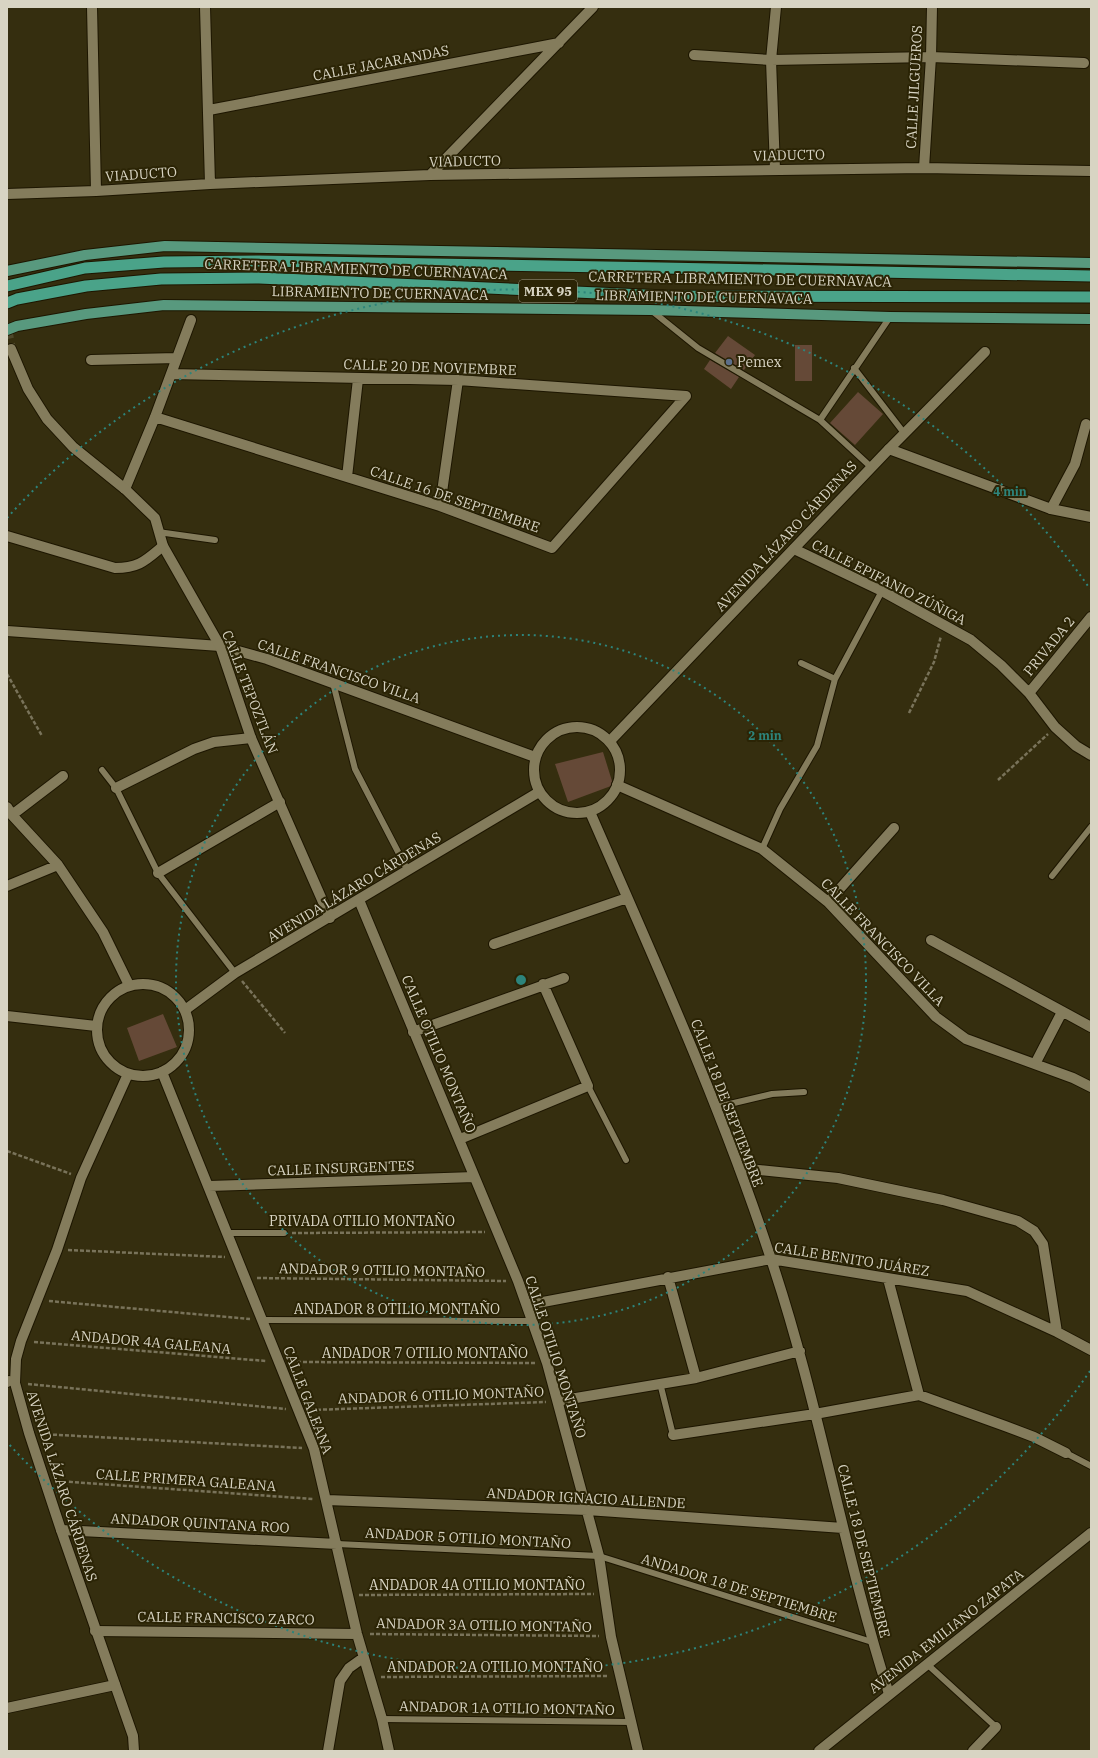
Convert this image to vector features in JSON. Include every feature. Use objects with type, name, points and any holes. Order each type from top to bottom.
[{"type":"highway","name":"CARRETERA LIBRAMIENTO DE CUERNAVACA","points":[[7,286],[85,268],[164,262],[663,268],[1091,276]]},
{"type":"highway","name":"CARRETERA LIBRAMIENTO DE CUERNAVACA","points":[[7,303],[17,299],[86,286],[161,279],[259,278],[666,296],[1091,297]]},
{"type":"main road","points":[[7,271],[85,255],[165,246],[1091,263]]},
{"type":"main road","name":"LIBRAMIENTO DE CUERNAVACA","points":[[7,330],[17,326],[86,314],[164,305],[650,310],[890,317],[1091,320]]},
{"type":"street","points":[[92,7],[96,191]]},
{"type":"street","points":[[205,7],[210,184]]},
{"type":"street","points":[[430,175],[593,7]]},
{"type":"street","points":[[775,169],[771,60],[776,7]]},
{"type":"street","name":"CALLE JILGUEROS","points":[[924,168],[932,56],[932,7]]},
{"type":"street","name":"CALLE JACARANDAS","points":[[208,110],[559,43]]},
{"type":"street","points":[[694,55],[771,60],[932,56],[1084,63]]},
{"type":"street","name":"VIADUCTO","points":[[7,194],[430,175],[924,168],[1091,171]]},
{"type":"street","points":[[125,489],[172,374],[191,320]]},
{"type":"street","name":"CALLE TEPOZTLÁN","points":[[11,349],[28,389],[47,419],[74,447],[125,489],[155,518],[163,546],[220,646],[252,738],[330,918]]},
{"type":"street","name":"AVENIDA LÁZARO CÁRDENAS","points":[[610,741],[871,467],[985,352]]},
{"type":"street","points":[[91,360],[177,358]]},
{"type":"street","name":"CALLE 20 DE NOVIEMBRE","points":[[172,374],[458,380],[686,396]]},
{"type":"street","points":[[347,477],[358,379]]},
{"type":"street","points":[[440,506],[458,380]]},
{"type":"street","name":"CALLE 16 DE SEPTIEMBRE","points":[[155,417],[440,506],[552,548],[686,396]]},
{"type":"street","points":[[1050,509],[1074,464],[1086,424]]},
{"type":"street","points":[[889,449],[1050,509],[1091,517]]},
{"type":"street","points":[[7,536],[115,568],[131,568],[148,559],[163,546]]},
{"type":"street","name":"CALLE EPIFANIO ZÚÑIGA","points":[[794,549],[882,591],[971,640],[1001,665],[1029,693],[1055,727],[1076,746],[1091,756]]},
{"type":"street","name":"PRIVADA 2","points":[[1029,693],[1091,617]]},
{"type":"street","name":"CALLE FRANCISCO VILLA","points":[[7,631],[220,646],[266,659],[333,682],[535,757]]},
{"type":"street","points":[[579,726],[591,728],[610,741],[620,762],[620,774],[617,785],[611,797],[601,806],[590,812],[575,814],[561,811],[549,803],[539,792],[533,769],[535,757],[547,738],[557,731],[568,727],[579,726]]},
{"type":"street","points":[[116,788],[194,749],[214,742],[252,738]]},
{"type":"street","points":[[63,776],[9,811],[58,865],[103,932],[128,985]]},
{"type":"street","name":"CALLE FRANCISCO VILLA","points":[[617,785],[762,849],[828,902],[936,1017],[966,1039],[1073,1078],[1091,1087]]},
{"type":"street","name":"AVENIDA LÁZARO CÁRDENAS","points":[[186,1010],[236,972],[408,872],[539,792]]},
{"type":"street","points":[[158,873],[280,802]]},
{"type":"street","name":"CALLE 18 DE SEPTIEMBRE","points":[[590,812],[717,1107],[771,1259],[800,1351],[872,1642],[889,1694]]},
{"type":"street","points":[[828,902],[894,828]]},
{"type":"street","points":[[7,886],[58,865]]},
{"type":"street","points":[[494,944],[627,898]]},
{"type":"street","name":"CALLE OTILIO MONTAÑO","points":[[359,900],[518,1281],[547,1363],[599,1556],[606,1594],[610,1637],[638,1751]]},
{"type":"street","points":[[932,940],[1091,1027]]},
{"type":"street","points":[[413,1032],[543,984],[564,978]]},
{"type":"street","points":[[142,983],[155,985],[168,990],[178,999],[186,1010],[189,1024],[188,1039],[183,1053],[174,1064],[162,1072],[139,1076],[128,1074],[114,1067],[104,1055],[98,1041],[96,1026],[98,1015],[110,996],[128,985],[142,983]]},
{"type":"street","points":[[460,1139],[588,1086],[543,984]]},
{"type":"street","points":[[1035,1064],[1062,1012]]},
{"type":"street","points":[[7,1016],[96,1026]]},
{"type":"street","name":"CALLE GALEANA","points":[[162,1072],[228,1232],[314,1449],[357,1634],[382,1718],[388,1751]]},
{"type":"street","name":"AVENIDA LÁZARO CÁRDENAS","points":[[128,1074],[81,1178],[57,1250],[21,1341],[10,1381],[29,1433],[95,1631],[133,1736],[134,1751]]},
{"type":"street","points":[[739,1168],[838,1178],[943,1200],[1018,1221],[1034,1231],[1042,1244],[1057,1332]]},
{"type":"street","name":"CALLE INSURGENTES","points":[[209,1186],[474,1177]]},
{"type":"street","name":"CALLE BENITO JUÁREZ","points":[[527,1305],[668,1277],[771,1259],[967,1291],[1057,1332],[1091,1350]]},
{"type":"street","points":[[668,1277],[696,1378]]},
{"type":"street","points":[[888,1279],[918,1395]]},
{"type":"street","points":[[558,1401],[696,1378],[800,1351]]},
{"type":"street","points":[[674,1435],[815,1414],[918,1395],[1020,1431],[1066,1453]]},
{"type":"street","name":"ANDADOR IGNACIO ALLENDE","points":[[327,1500],[587,1510],[843,1528]]},
{"type":"street","name":"ANDADOR QUINTANA ROO","points":[[61,1530],[337,1544]]},
{"type":"street","name":"AVENIDA EMILIANO ZAPATA","points":[[819,1751],[1091,1533]]},
{"type":"street","name":"CALLE FRANCISCO ZARCO","points":[[95,1631],[357,1634]]},
{"type":"street","points":[[328,1751],[340,1681],[349,1668],[363,1658]]},
{"type":"street","points":[[7,1708],[115,1684]]},
{"type":"street","points":[[973,1751],[996,1727]]},
{"type":"lane","points":[[650,310],[698,348],[820,420],[871,467]]},
{"type":"lane","points":[[820,420],[890,317]]},
{"type":"lane","points":[[854,368],[904,433]]},
{"type":"lane","points":[[158,532],[215,540]]},
{"type":"lane","points":[[762,849],[780,809],[817,746],[835,679],[882,591]]},
{"type":"lane","points":[[801,663],[835,679]]},
{"type":"lane","points":[[333,682],[355,769],[408,872]]},
{"type":"lane","points":[[102,770],[116,788],[158,873],[236,972]]},
{"type":"lane","points":[[1052,876],[1091,827]]},
{"type":"lane","points":[[588,1086],[626,1160]]},
{"type":"lane","points":[[717,1107],[772,1094],[804,1092]]},
{"type":"lane","name":"PRIVADA OTILIO MONTAÑO","points":[[228,1232],[284,1233]]},
{"type":"lane","name":"ANDADOR 8 OTILIO MONTAÑO","points":[[263,1320],[532,1321]]},
{"type":"lane","points":[[660,1384],[674,1435]]},
{"type":"lane","points":[[1066,1453],[1091,1466]]},
{"type":"lane","name":"ANDADOR 5 OTILIO MONTAÑO","points":[[337,1544],[599,1556]]},
{"type":"lane","name":"ANDADOR 18 DE SEPTIEMBRE","points":[[599,1556],[872,1642]]},
{"type":"lane","points":[[928,1665],[996,1727]]},
{"type":"lane","name":"ANDADOR 1A OTILIO MONTAÑO","points":[[382,1718],[632,1722]]},
{"type":"path","points":[[908,713],[934,662],[944,624]]},
{"type":"path","points":[[7,674],[42,736]]},
{"type":"path","points":[[998,780],[1055,727]]},
{"type":"path","points":[[236,972],[285,1034]]},
{"type":"path","points":[[7,1151],[81,1178]]},
{"type":"path","name":"PRIVADA OTILIO MONTAÑO","points":[[284,1233],[497,1232]]},
{"type":"path","points":[[57,1250],[238,1257]]},
{"type":"path","name":"ANDADOR 9 OTILIO MONTAÑO","points":[[246,1278],[518,1281]]},
{"type":"path","points":[[37,1300],[263,1320]]},
{"type":"path","name":"ANDADOR 4A GALEANA","points":[[21,1341],[280,1362]]},
{"type":"path","name":"ANDADOR 7 OTILIO MONTAÑO","points":[[280,1362],[547,1363]]},
{"type":"path","name":"ANDADOR 6 OTILIO MONTAÑO","points":[[10,1381],[300,1411],[558,1401]]},
{"type":"path","points":[[29,1433],[314,1449]]},
{"type":"path","name":"CALLE PRIMERA GALEANA","points":[[44,1480],[327,1500]]},
{"type":"path","name":"ANDADOR 4A OTILIO MONTAÑO","points":[[348,1595],[606,1594]]},
{"type":"path","name":"ANDADOR 3A OTILIO MONTAÑO","points":[[357,1634],[610,1637]]},
{"type":"path","name":"ANDADOR 2A OTILIO MONTAÑO","points":[[369,1677],[620,1676]]},
{"type":"building","points":[[728,336],[755,355],[744,370],[715,353]]},
{"type":"building","name":"Pemex","points":[[795,345],[812,345],[812,381],[795,381]]},
{"type":"building","points":[[710,360],[739,377],[731,389],[704,369]]},
{"type":"building","points":[[858,392],[883,414],[855,445],[830,423]]},
{"type":"building","points":[[603,752],[612,781],[611,786],[568,802],[555,764]]},
{"type":"building","points":[[163,1014],[177,1047],[139,1061],[127,1028]]},
{"type":"tunnel","points":[[7,329],[11,349]]},
{"type":"place","name":"Pemex","points":[[729,362]]}]
